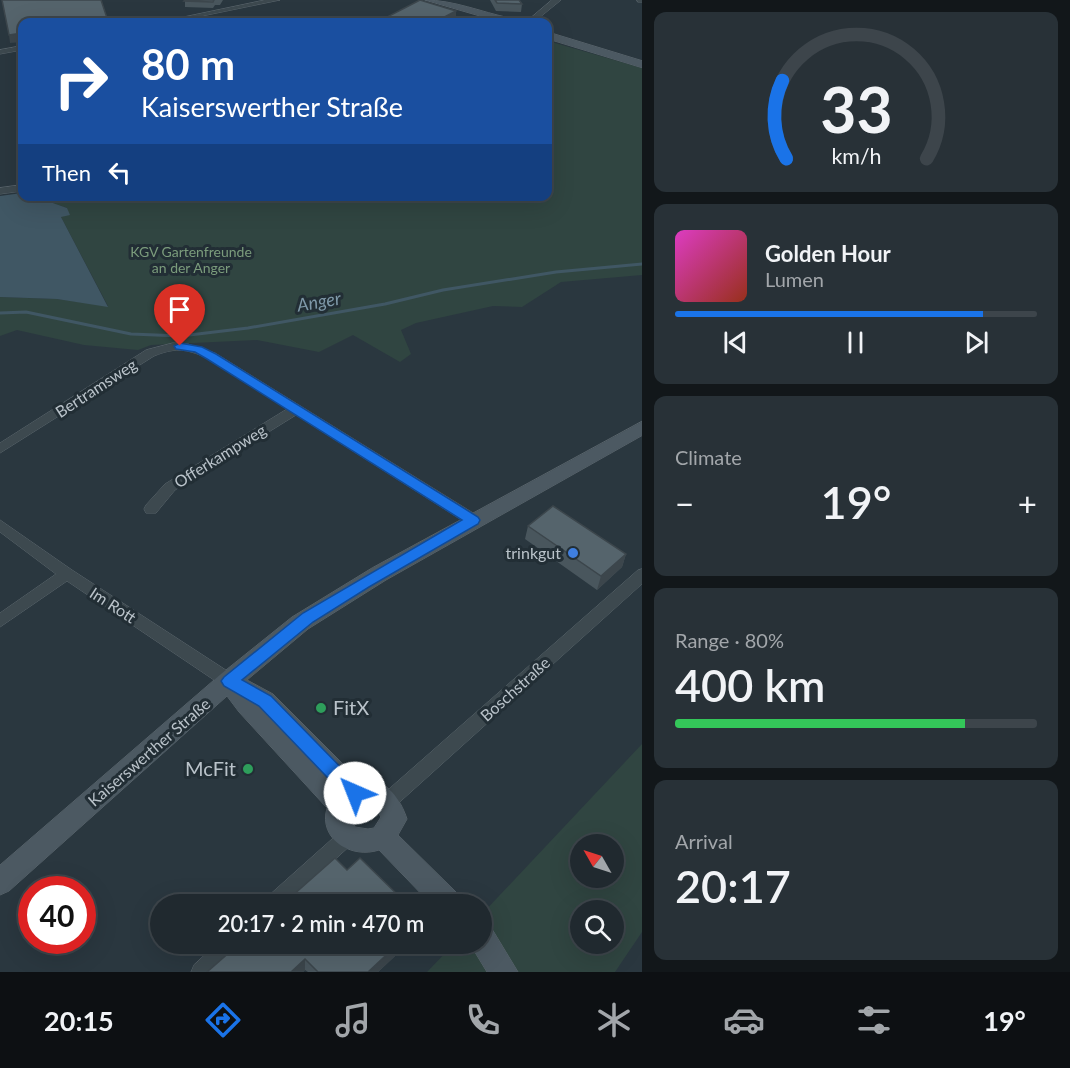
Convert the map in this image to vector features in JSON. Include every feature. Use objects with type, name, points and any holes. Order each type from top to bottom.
[{"type":"street","points":[[184,18],[276,0]]},
{"type":"street","points":[[430,0],[487,18]]},
{"type":"street","points":[[536,18],[557,0]]},
{"type":"street","points":[[467,11],[495,18]]},
{"type":"street","points":[[552,38],[641,65]]},
{"type":"street","points":[[0,52],[18,49]]},
{"type":"street","points":[[0,191],[18,189]]},
{"type":"street","name":"Bertramsweg","points":[[0,449],[150,353],[170,346],[189,347],[204,352],[473,520]]},
{"type":"street","name":"Offerkampweg","points":[[151,508],[170,487],[294,410]]},
{"type":"street","name":"Kaiserswerther Straße","points":[[0,882],[229,681],[308,617],[473,520],[642,427]]},
{"type":"street","name":"Im Rott","points":[[0,525],[67,574],[229,681]]},
{"type":"street","points":[[0,621],[67,574]]},
{"type":"street","name":"Boschstraße","points":[[387,802],[642,574]]},
{"type":"street","points":[[229,681],[247,705],[347,799]]},
{"type":"street","points":[[372,792],[387,802],[392,809],[394,819],[383,837],[365,843],[347,837],[337,822],[337,813],[347,799],[372,792]]},
{"type":"street","points":[[284,894],[347,837]]},
{"type":"street","points":[[383,837],[439,894]]},
{"type":"street","points":[[201,972],[220,954]]},
{"type":"street","points":[[492,954],[504,972]]},
{"type":"green space","name":"KGV Gartenfreunde an der Anger","points":[[552,42],[642,68],[642,275],[561,282],[522,307],[493,306],[416,323],[401,330],[411,354],[400,362],[353,335],[319,352],[257,340],[151,345],[138,350],[84,345],[17,330],[0,336],[0,297],[57,299],[108,306],[61,217],[67,208],[47,201],[552,201]]},
{"type":"green space","points":[[642,744],[642,932],[615,972],[427,972],[444,954],[492,954],[492,903]]},
{"type":"water","points":[[18,194],[18,201],[47,201],[67,208],[70,215],[61,217],[108,307],[57,299],[0,297],[0,196]]},
{"type":"building","points":[[2,0],[101,0],[107,18],[18,18],[18,34],[9,35]]},
{"type":"building","points":[[185,0],[214,0],[213,2]]},
{"type":"building","points":[[420,0],[456,11],[443,18],[387,17]]},
{"type":"building","points":[[495,0],[519,0],[522,4],[497,3]]},
{"type":"building","points":[[553,506],[626,554],[601,576],[528,526]]},
{"type":"building","points":[[335,858],[347,870],[360,858],[397,894],[294,894]]},
{"type":"building","points":[[228,954],[387,954],[368,972],[318,972],[305,959],[291,972],[207,972]]},
{"type":"waterway","name":"Anger","points":[[0,313],[26,312],[131,334],[181,336],[248,328],[385,304],[443,290],[556,272],[642,264]]},
{"type":"place","name":"trinkgut","points":[[573,553]]},
{"type":"place","name":"FitX","points":[[321,708]]},
{"type":"place","name":"McFit","points":[[248,769]]},
{"type":"route","points":[[180,346],[198,349],[211,356],[473,520],[308,617],[229,681],[265,701],[355,793]]}]
